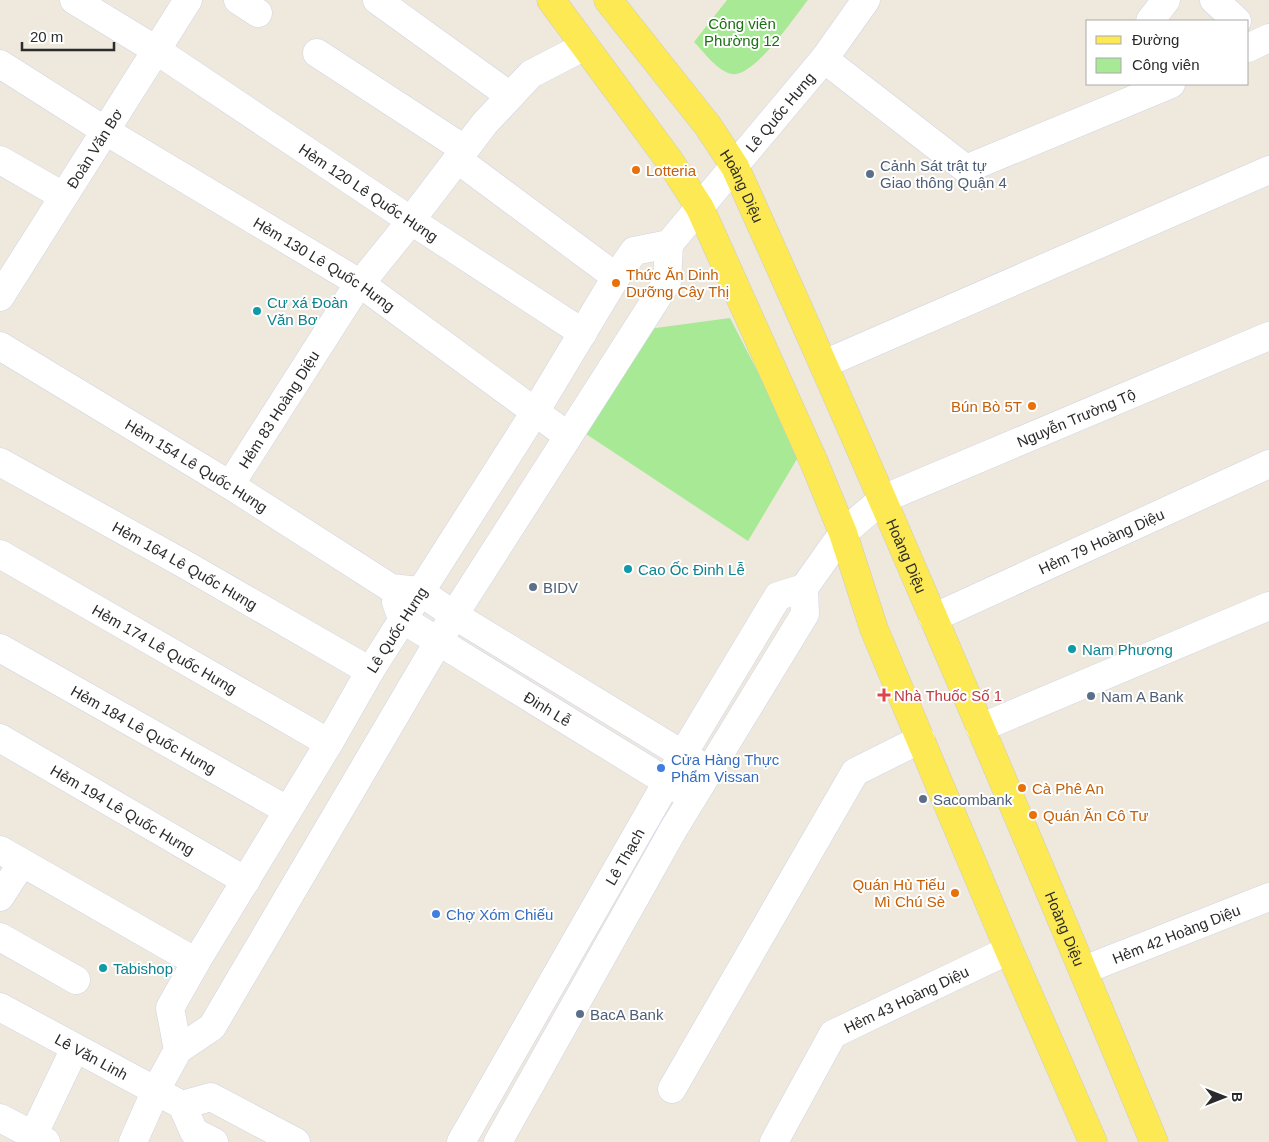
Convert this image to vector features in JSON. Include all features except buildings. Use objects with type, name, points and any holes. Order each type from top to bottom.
[{"type":"main road","points":[[551,0],[669,160],[700,208],[814,462],[843,533],[874,629],[1009,950],[1093,1142]]},
{"type":"main road","name":"Hoàng Diệu","points":[[608,0],[708,126],[735,167],[883,499],[1084,970],[1154,1142]]},
{"type":"street","name":"Hẻm 120 Lê Quốc Hưng","points":[[74,0],[156,50],[583,333]]},
{"type":"street","name":"Đoàn Văn Bơ","points":[[0,296],[10,258],[63,196],[188,0]]},
{"type":"street","points":[[377,0],[407,8],[510,96]]},
{"type":"street","name":"Lê Quốc Hưng","points":[[178,1050],[170,1008],[196,962],[246,882],[370,670],[535,412],[616,277],[634,251],[669,244],[824,59],[866,0]]},
{"type":"street","points":[[1151,20],[1166,0]]},
{"type":"street","points":[[1214,0],[1235,20]]},
{"type":"street","name":"Hẻm 83 Hoàng Diệu","points":[[230,485],[352,294],[485,123],[531,74],[585,46]]},
{"type":"street","points":[[317,53],[461,154],[616,277]]},
{"type":"street","points":[[824,59],[966,169],[1155,87]]},
{"type":"street","name":"Hẻm 130 Lê Quốc Hưng","points":[[0,64],[104,130],[361,284],[568,436]]},
{"type":"street","points":[[0,160],[63,196]]},
{"type":"street","points":[[824,364],[1269,170]]},
{"type":"street","points":[[133,1142],[156,1090],[178,1050],[212,1027],[454,615],[667,282],[669,244]]},
{"type":"street","name":"Nguyễn Trường Tộ","points":[[843,533],[883,499],[1269,336]]},
{"type":"street","name":"Hẻm 154 Lê Quốc Hưng","points":[[0,346],[230,485],[391,588],[419,592]]},
{"type":"street","name":"Hẻm 164 Lê Quốc Hưng","points":[[0,462],[370,670]]},
{"type":"street","name":"Hẻm 79 Hoàng Diệu","points":[[933,618],[1269,464]]},
{"type":"street","points":[[804,588],[843,533]]},
{"type":"street","name":"Hẻm 174 Lê Quốc Hưng","points":[[0,554],[328,743]]},
{"type":"street","points":[[391,588],[402,619]]},
{"type":"street","name":"Lê Thạch","points":[[461,1142],[683,754],[778,596],[804,588],[804,614],[692,797],[498,1142]]},
{"type":"street","points":[[419,592],[708,770]]},
{"type":"street","points":[[980,728],[1269,606]]},
{"type":"street","name":"Ðinh Lễ","points":[[402,619],[692,797]]},
{"type":"street","name":"Hẻm 184 Lê Quốc Hưng","points":[[0,648],[287,810]]},
{"type":"street","name":"Hẻm 194 Lê Quốc Hưng","points":[[0,738],[246,882]]},
{"type":"street","points":[[672,1089],[856,772],[921,740]]},
{"type":"street","points":[[0,897],[11,857],[196,962]]},
{"type":"street","name":"Hẻm 42 Hoàng Diệu","points":[[1084,970],[1269,897]]},
{"type":"street","points":[[0,937],[76,980]]},
{"type":"street","name":"Hẻm 43 Hoàng Diệu","points":[[774,1142],[832,1034],[1009,950]]},
{"type":"street","name":"Lê Văn Linh","points":[[0,1007],[156,1090],[182,1106]]},
{"type":"street","points":[[0,1118],[36,1140],[76,1048]]},
{"type":"street","points":[[214,1142],[194,1132],[182,1106],[211,1097],[296,1142]]},
{"type":"green space","name":"Công viên Phường 12","points":[[727,0],[808,0],[762,57],[741,73],[732,74],[716,65],[694,42]]},
{"type":"green space","points":[[730,318],[800,454],[748,541],[580,430],[641,330]]},
{"type":"place","name":"Lotteria","points":[[636,170]]},
{"type":"place","name":"Cảnh Sát trật tự Giao thông Quận 4","points":[[870,174]]},
{"type":"place","name":"Thức Ăn Dinh Dưỡng Cây Thị","points":[[616,283]]},
{"type":"place","name":"Cư xá Đoàn Văn Bơ","points":[[257,311]]},
{"type":"place","name":"Bún Bò 5T","points":[[1032,406]]},
{"type":"place","name":"Cao Ốc Đinh Lễ","points":[[628,569]]},
{"type":"place","name":"BIDV","points":[[533,587]]},
{"type":"place","name":"Nam Phương","points":[[1072,649]]},
{"type":"place","name":"Nhà Thuốc Số 1","points":[[884,695]]},
{"type":"place","name":"Nam A Bank","points":[[1091,696]]},
{"type":"place","name":"Cửa Hàng Thực Phẩm Vissan","points":[[661,768]]},
{"type":"place","name":"Cà Phê An","points":[[1022,788]]},
{"type":"place","name":"Sacombank","points":[[923,799]]},
{"type":"place","name":"Quán Ăn Cô Tư","points":[[1033,815]]},
{"type":"place","name":"Quán Hủ Tiếu Mì Chú Sè","points":[[955,893]]},
{"type":"place","name":"Chợ Xóm Chiếu","points":[[436,914]]},
{"type":"place","name":"Tabishop","points":[[103,968]]},
{"type":"place","name":"BacA Bank","points":[[580,1014]]}]
